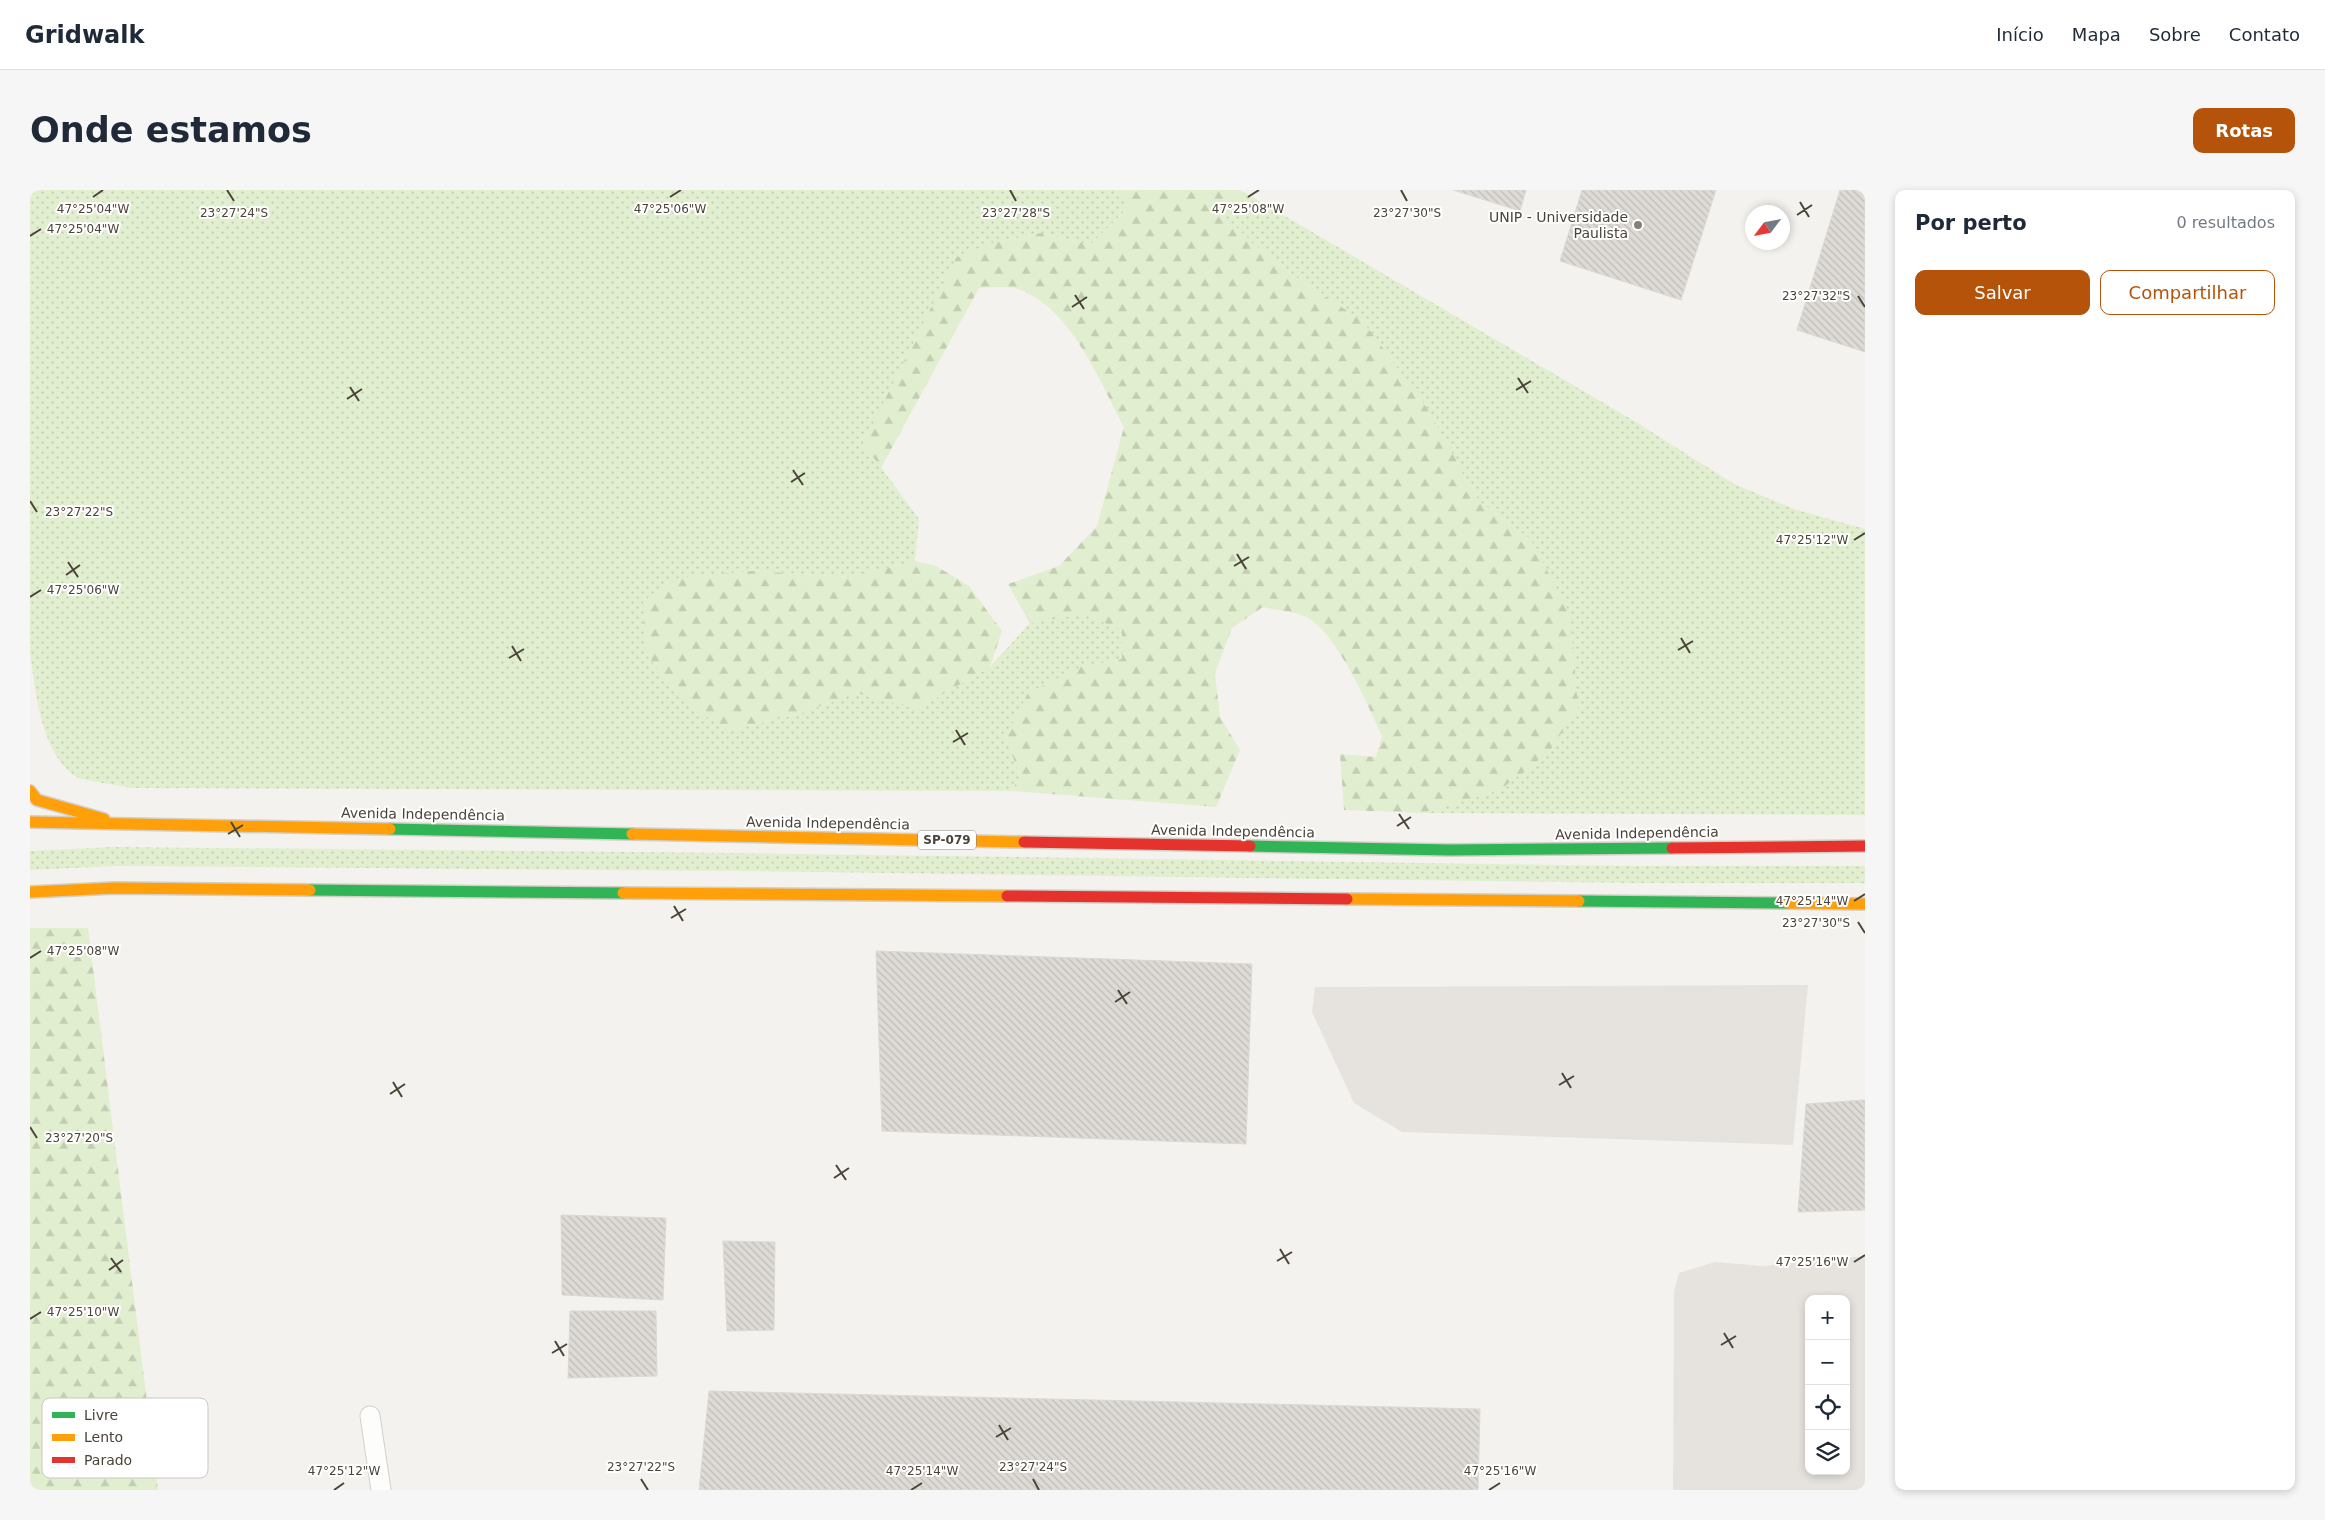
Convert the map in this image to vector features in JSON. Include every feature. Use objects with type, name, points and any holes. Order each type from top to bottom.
[{"type":"main road","points":[[30,791],[37,800],[115,823]]},
{"type":"main road","name":"Avenida Independência","points":[[30,822],[1450,850],[1865,846]]},
{"type":"main road","points":[[30,892],[116,888],[1865,904]]},
{"type":"lane","points":[[370,1416],[381,1490]]},
{"type":"green space","points":[[30,190],[1120,190],[1127,209],[1090,245],[1041,233],[988,244],[863,443],[919,519],[915,561],[850,577],[752,571],[728,731],[801,713],[856,693],[917,709],[990,667],[1030,623],[1083,614],[1123,630],[1122,659],[1081,667],[1005,737],[1020,775],[1012,791],[131,788],[79,778],[63,765],[54,752],[47,736],[38,702],[30,653]]},
{"type":"green space","points":[[1120,190],[1240,190],[1244,192],[1224,216],[1256,246],[1308,286],[1362,320],[1427,408],[1479,501],[1531,540],[1570,614],[1578,708],[1549,752],[1500,790],[1423,813],[1344,810],[1340,754],[1376,757],[1382,736],[1349,669],[1327,635],[1315,623],[1304,616],[1263,607],[1232,628],[1215,673],[1220,717],[1240,750],[1216,807],[1012,791],[1020,775],[1005,737],[1028,693],[1081,667],[1122,659],[1122,630],[1083,614],[1030,623],[1008,584],[1059,566],[1097,526],[1124,427],[1082,348],[1054,312],[1037,298],[1018,289],[1004,287],[979,288],[881,468],[863,443],[956,258],[988,244],[1041,233],[1090,245],[1127,210]]},
{"type":"green space","points":[[1244,192],[1636,422],[1734,484],[1794,509],[1865,529],[1865,815],[1423,813],[1500,790],[1531,540],[1479,501],[1456,461],[1362,320],[1308,286],[1256,246],[1224,216]]},
{"type":"green space","points":[[915,561],[936,566],[969,586],[1002,631],[990,667],[917,709],[856,693],[801,713],[728,731],[683,701],[645,653],[643,601],[678,578],[752,571],[850,577]]},
{"type":"green space","points":[[113,847],[735,853],[1628,866],[1865,866],[1865,883],[1631,883],[739,871],[116,866],[30,870],[30,851]]},
{"type":"green space","points":[[30,928],[88,928],[147,1398],[42,1398],[42,1478],[157,1478],[158,1490],[30,1490]]},
{"type":"shaded area","points":[[1808,985],[1793,1145],[1402,1132],[1354,1103],[1312,1012],[1315,987]]},
{"type":"shaded area","points":[[1865,1256],[1865,1490],[1673,1490],[1674,1291],[1679,1273],[1715,1262],[1763,1266]]},
{"type":"building","name":"UNIP - Universidade Paulista","points":[[1453,190],[1526,190],[1520,211]]},
{"type":"building","name":"UNIP - Universidade Paulista","points":[[1582,190],[1716,190],[1681,300],[1560,261]]},
{"type":"building","points":[[1840,190],[1865,190],[1865,352],[1797,330]]},
{"type":"building","points":[[876,951],[1252,964],[1246,1144],[882,1131]]},
{"type":"building","points":[[1865,1100],[1865,1210],[1798,1212],[1806,1104]]},
{"type":"building","points":[[561,1215],[666,1218],[663,1300],[562,1295]]},
{"type":"building","points":[[723,1241],[775,1242],[774,1330],[727,1331]]},
{"type":"building","points":[[570,1311],[656,1311],[657,1376],[568,1378]]},
{"type":"building","points":[[709,1391],[1480,1409],[1478,1490],[699,1490]]},
{"type":"traffic: fast","points":[[390,829],[632,834]]},
{"type":"traffic: fast","points":[[1250,846],[1450,850],[1672,848]]},
{"type":"traffic: fast","points":[[310,890],[623,893]]},
{"type":"traffic: fast","points":[[1579,901],[1787,903]]},
{"type":"traffic: slow","points":[[30,791],[37,800],[104,819]]},
{"type":"traffic: slow","points":[[30,822],[390,829]]},
{"type":"traffic: slow","points":[[632,834],[1024,842]]},
{"type":"traffic: slow","points":[[30,892],[115,888],[310,890]]},
{"type":"traffic: slow","points":[[623,893],[1007,896]]},
{"type":"traffic: slow","points":[[1347,899],[1579,901]]},
{"type":"traffic: slow","points":[[1787,903],[1865,904]]},
{"type":"traffic: jam","points":[[1024,842],[1250,846]]},
{"type":"traffic: jam","points":[[1672,848],[1865,846]]},
{"type":"traffic: jam","points":[[1007,896],[1347,899]]},
{"type":"place","name":"UNIP - Universidade Paulista","points":[[1638,225]]}]
